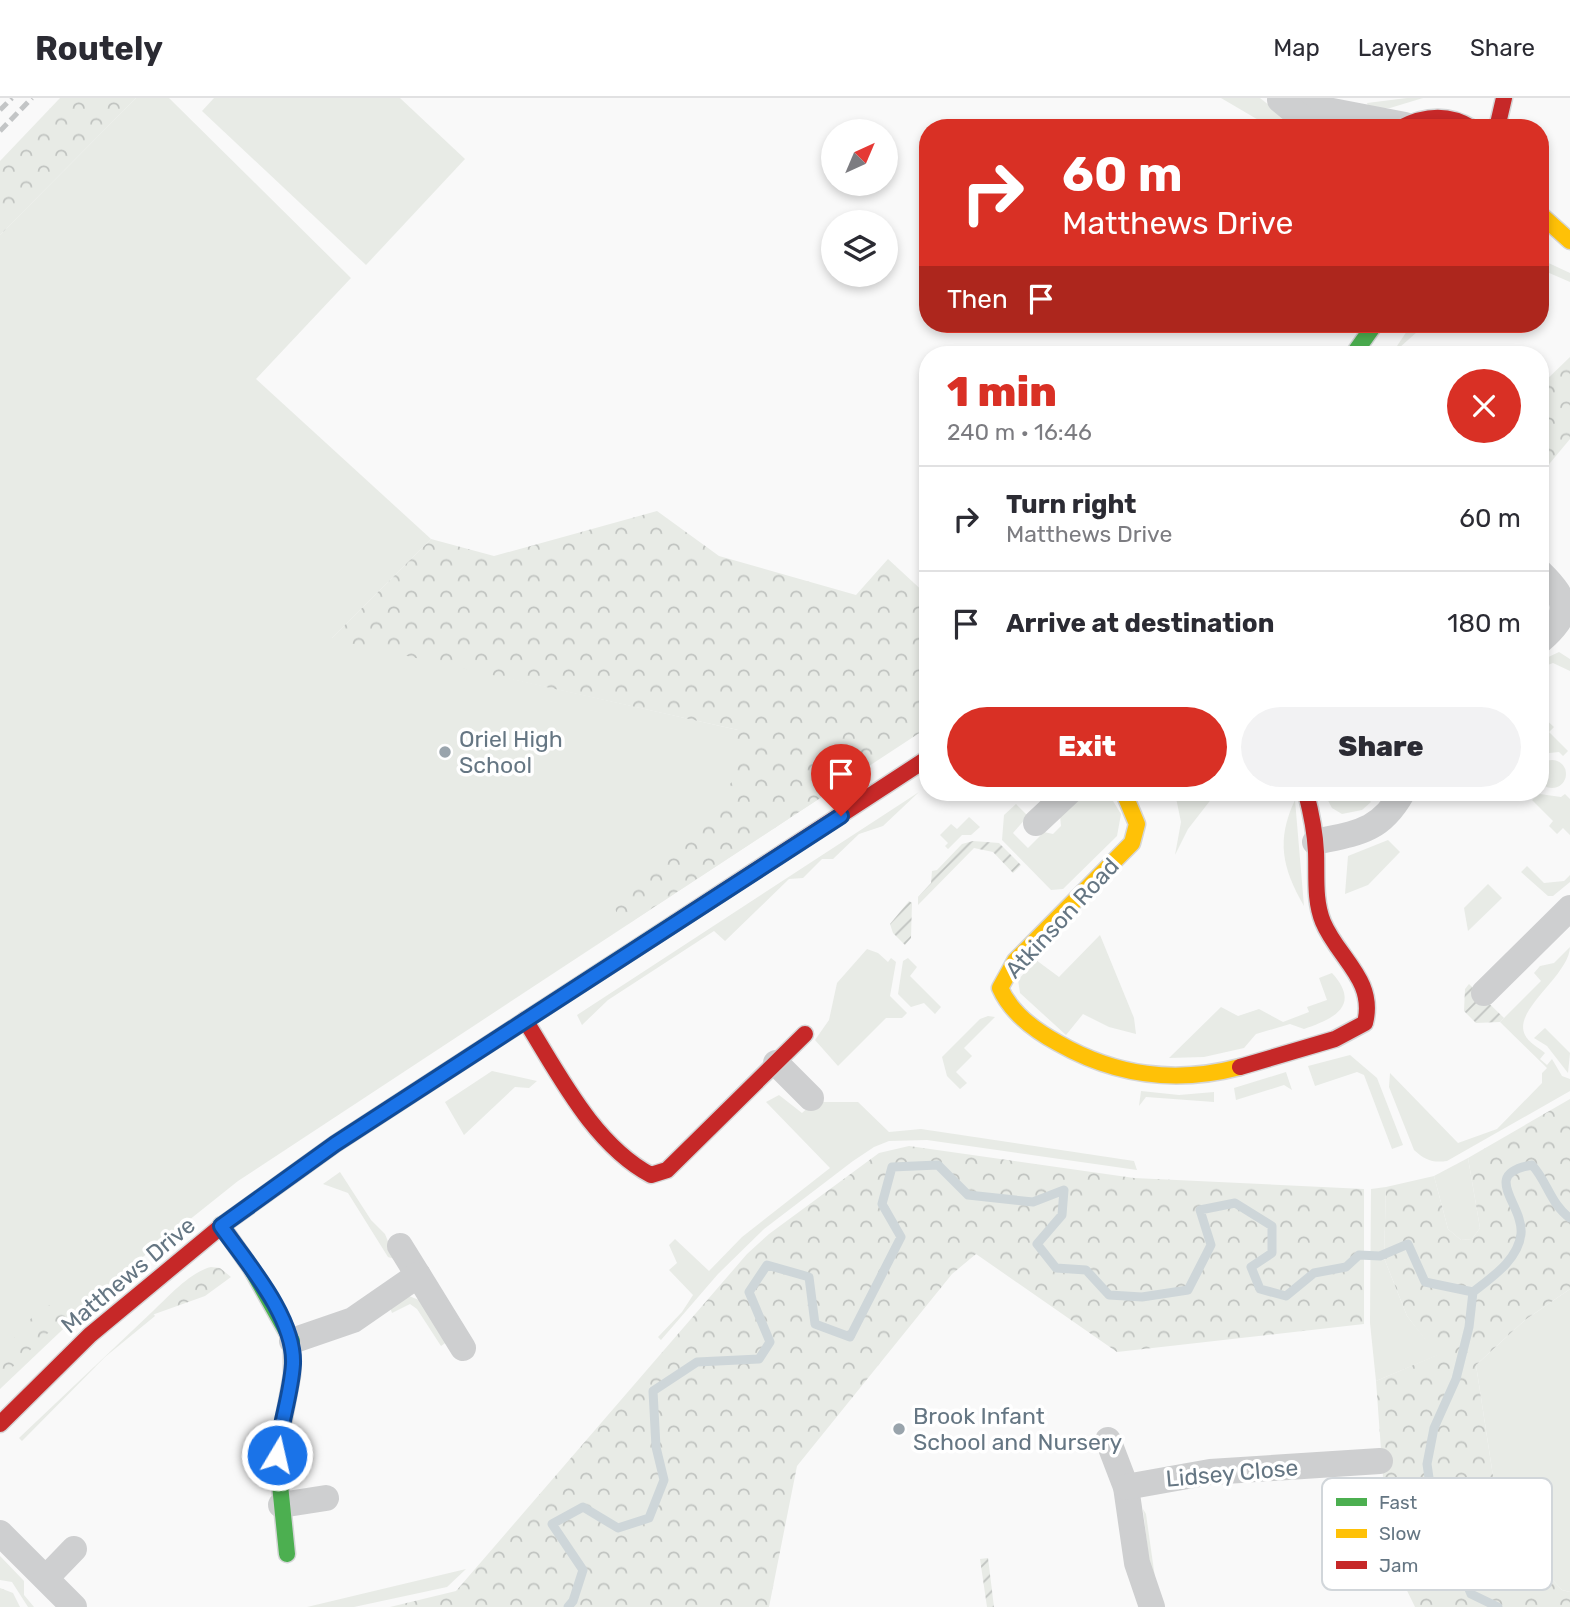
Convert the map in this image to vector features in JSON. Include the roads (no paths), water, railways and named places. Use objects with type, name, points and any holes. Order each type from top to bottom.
[{"type":"street","points":[[1277,98],[1303,119]]},
{"type":"street","points":[[1296,98],[1327,110],[1384,119]]},
{"type":"street","points":[[1499,119],[1504,98]]},
{"type":"street","points":[[1417,119],[1445,104]]},
{"type":"street","points":[[1549,222],[1570,241]]},
{"type":"street","points":[[1549,582],[1562,597],[1566,614],[1562,623],[1549,634]]},
{"type":"street","name":"Matthews Drive","points":[[0,1423],[101,1324],[221,1226],[335,1144],[919,764]]},
{"type":"street","points":[[1036,823],[1059,801]]},
{"type":"street","name":"Atkinson Road","points":[[1127,801],[1137,824],[1132,843],[1015,961],[1003,978],[1000,988],[1009,1005],[1043,1034],[1065,1048],[1125,1072],[1174,1078],[1227,1072],[1346,1035],[1366,1023],[1369,1007],[1366,994],[1349,962],[1331,937],[1319,909],[1315,842],[1307,801]]},
{"type":"street","points":[[1315,842],[1373,827],[1392,810],[1397,801]]},
{"type":"street","points":[[1484,993],[1570,908]]},
{"type":"street","points":[[525,1020],[600,1131],[636,1168],[651,1175],[667,1170],[805,1034]]},
{"type":"street","points":[[776,1063],[810,1098]]},
{"type":"street","points":[[221,1226],[262,1286],[292,1341],[292,1375],[277,1455],[287,1554]]},
{"type":"street","points":[[400,1246],[463,1348]]},
{"type":"street","points":[[292,1341],[353,1320],[418,1275]]},
{"type":"street","points":[[1108,1440],[1126,1487],[1137,1563],[1152,1607]]},
{"type":"street","name":"Lidsey Close","points":[[1126,1487],[1210,1472],[1380,1461]]},
{"type":"street","points":[[281,1505],[326,1498]]},
{"type":"street","points":[[0,1533],[74,1607]]},
{"type":"street","points":[[46,1578],[74,1549]]},
{"type":"waterway","points":[[568,1607],[573,1601],[583,1570],[552,1524],[583,1507],[618,1528],[649,1518],[664,1480],[656,1447],[653,1391],[697,1362],[759,1359],[770,1342],[749,1292],[767,1265],[809,1277],[815,1324],[850,1337],[901,1237],[882,1204],[892,1167],[938,1165],[968,1195],[1033,1202],[1064,1190],[1062,1215],[1037,1244],[1056,1268],[1086,1270],[1109,1295],[1142,1297],[1188,1290],[1211,1245],[1200,1210],[1235,1203],[1272,1226],[1272,1253],[1251,1267],[1260,1289],[1286,1296],[1314,1273],[1346,1267],[1359,1255],[1380,1256],[1408,1244],[1425,1282],[1473,1292]]},
{"type":"waterway","points":[[1429,1478],[1427,1464],[1434,1428],[1456,1379],[1469,1327],[1473,1292],[1510,1260],[1519,1243],[1520,1223],[1508,1192],[1508,1175],[1516,1169],[1532,1165],[1558,1206],[1570,1218]]},
{"type":"waterway","points":[[1469,1590],[1471,1594],[1498,1607]]},
{"type":"railway","points":[[0,110],[12,98]]},
{"type":"railway","points":[[0,131],[32,98]]},
{"type":"place","name":"Oriel High School","points":[[445,752]]},
{"type":"place","name":"Brook Infant School and Nursery","points":[[899,1429]]}]
